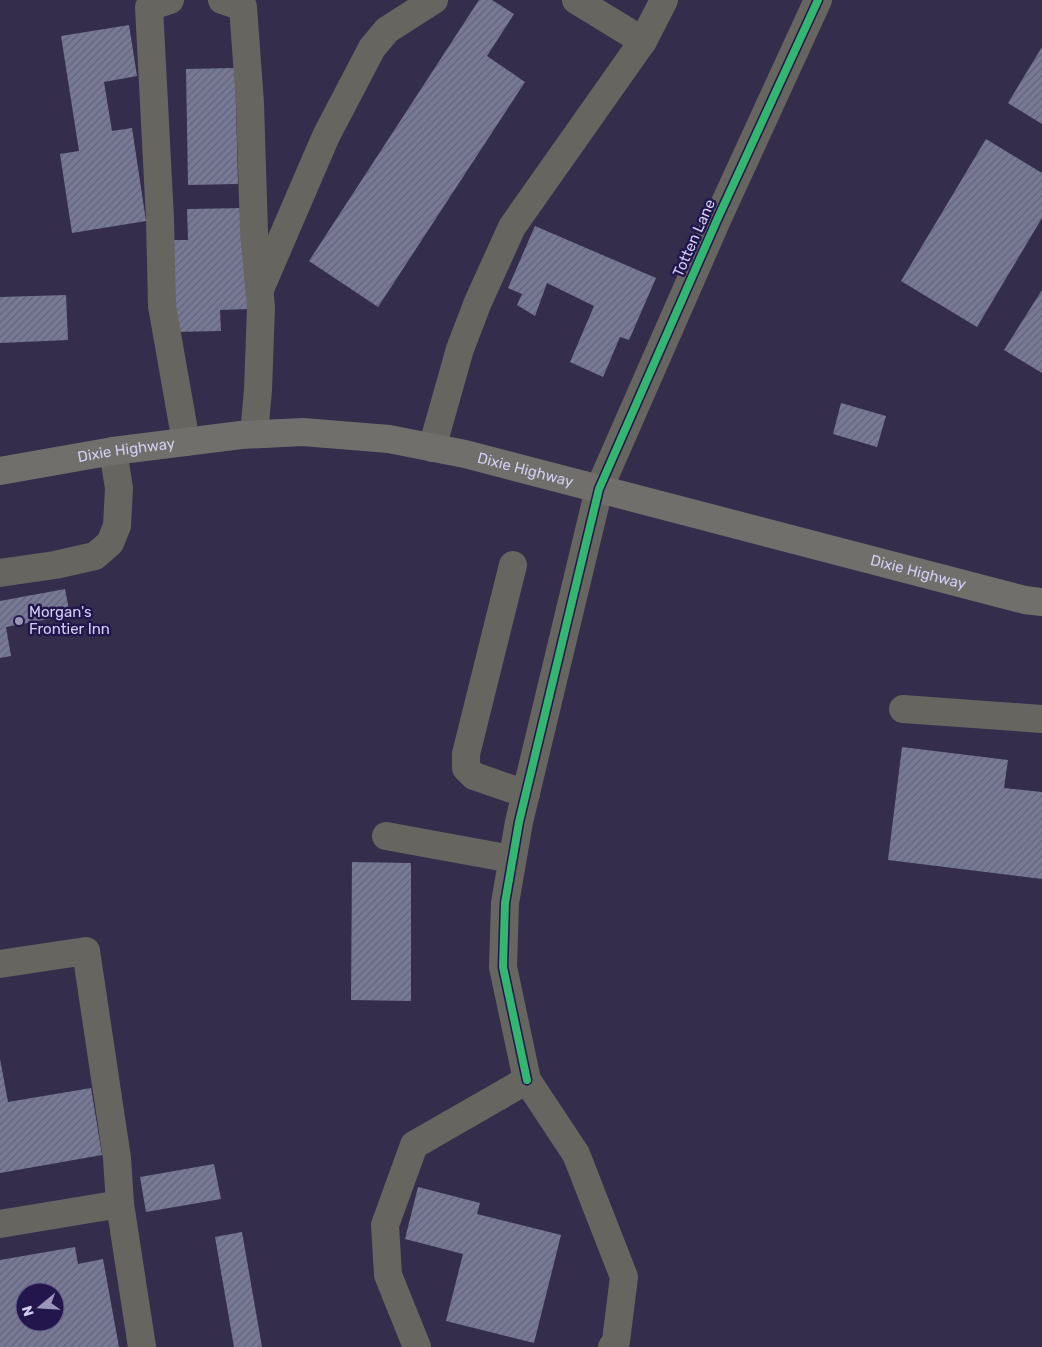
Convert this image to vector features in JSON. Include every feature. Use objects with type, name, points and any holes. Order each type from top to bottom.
[{"type":"main road","name":"Dixie Highway","points":[[0,471],[113,451],[254,434],[303,432],[389,440],[465,454],[1025,600],[1042,602]]},
{"type":"street","points":[[222,0],[243,7],[250,103],[254,232],[261,307],[254,434]]},
{"type":"street","points":[[260,290],[326,136],[372,48],[387,30],[434,0]]},
{"type":"street","points":[[576,0],[643,41]]},
{"type":"street","points":[[432,448],[460,349],[478,302],[512,227],[643,41],[664,0]]},
{"type":"street","name":"Totten Lane","points":[[527,1080],[503,967],[505,903],[526,794],[599,489],[717,220],[818,0]]},
{"type":"street","points":[[149,2],[159,200],[162,306],[186,442]]},
{"type":"street","points":[[0,573],[54,565],[95,556],[110,543],[117,526],[119,488],[113,451]]},
{"type":"street","points":[[513,565],[466,754],[466,768],[474,776],[526,794]]},
{"type":"street","points":[[903,708],[1042,719]]},
{"type":"street","points":[[386,836],[512,859]]},
{"type":"street","points":[[0,964],[86,951],[118,1158],[120,1204],[142,1347]]},
{"type":"street","points":[[417,1347],[388,1275],[385,1225],[414,1145],[527,1080],[576,1154],[624,1277],[616,1341],[612,1347]]},
{"type":"street","points":[[0,1224],[120,1204]]},
{"type":"building","points":[[479,0],[492,0],[514,14],[487,56],[525,82],[378,307],[309,261]]},
{"type":"building","points":[[129,25],[137,76],[104,82],[112,131],[132,128],[146,221],[72,233],[60,154],[79,151],[61,36]]},
{"type":"building","points":[[1042,47],[1042,124],[1008,103]]},
{"type":"building","points":[[235,68],[238,184],[188,185],[186,69]]},
{"type":"building","points":[[986,139],[1042,173],[1042,218],[977,327],[901,281]]},
{"type":"building","points":[[246,208],[250,309],[220,310],[221,331],[173,332],[170,240],[188,240],[187,209]]},
{"type":"building","points":[[535,226],[656,278],[629,340],[620,337],[603,377],[570,362],[594,306],[547,283],[535,316],[517,305],[522,294],[508,288]]},
{"type":"building","points":[[1042,290],[1042,373],[1004,350]]},
{"type":"building","points":[[66,295],[68,340],[0,343],[0,297]]},
{"type":"building","points":[[841,403],[886,416],[877,447],[833,434]]},
{"type":"building","name":"Morgan's Frontier Inn","points":[[65,589],[70,615],[6,627],[11,656],[0,658],[0,601]]},
{"type":"building","points":[[902,747],[1008,760],[1004,788],[1042,792],[1042,879],[888,860]]},
{"type":"building","points":[[352,862],[411,863],[411,1001],[351,1000]]},
{"type":"building","points":[[0,1059],[8,1102],[91,1088],[102,1155],[0,1173]]},
{"type":"building","points":[[214,1164],[221,1199],[146,1212],[140,1177]]},
{"type":"building","points":[[418,1187],[480,1203],[477,1214],[561,1235],[534,1343],[446,1321],[463,1254],[405,1239]]},
{"type":"building","points":[[242,1232],[262,1347],[234,1347],[215,1237]]},
{"type":"building","points":[[75,1247],[78,1264],[103,1259],[119,1347],[0,1347],[0,1260]]},
{"type":"cycle path","points":[[527,1080],[503,967],[505,903],[519,822],[599,489],[717,220],[818,0]]},
{"type":"place","name":"Morgan's Frontier Inn","points":[[19,621]]}]
